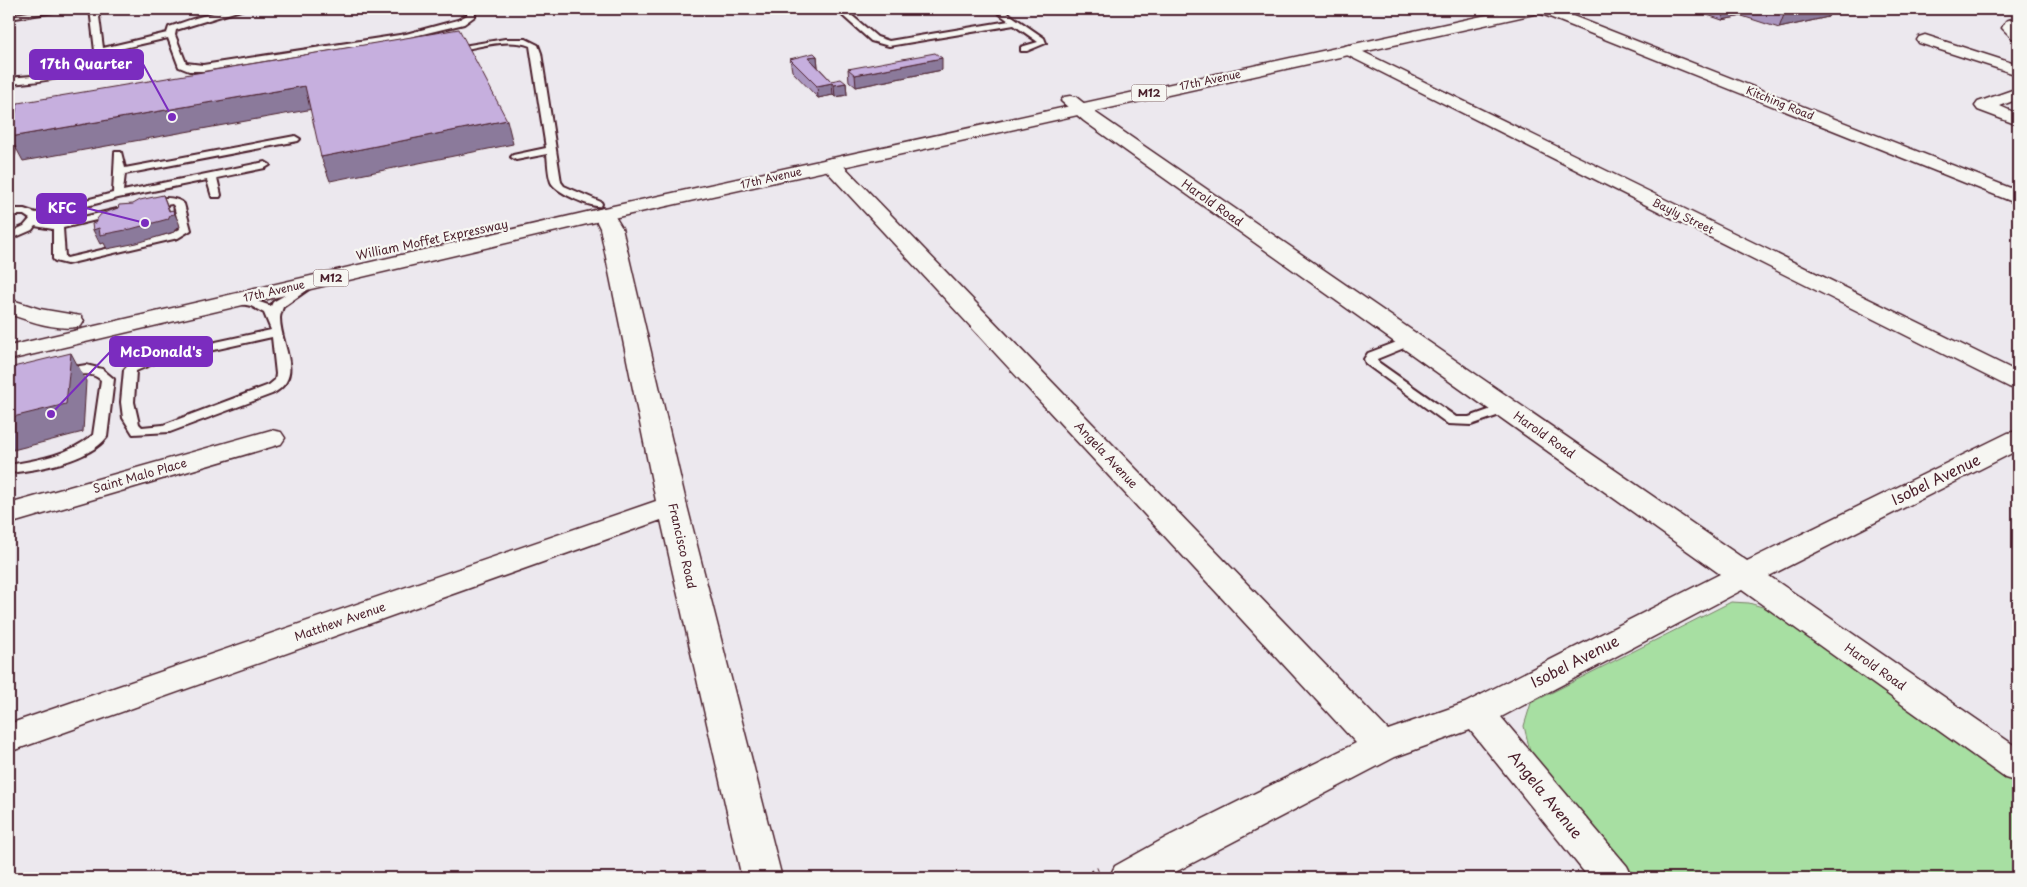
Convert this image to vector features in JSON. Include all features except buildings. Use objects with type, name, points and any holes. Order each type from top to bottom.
[{"type":"street","name":"17th Avenue","points":[[9,353],[313,282],[601,209],[831,164],[1074,105],[1498,9]]},
{"type":"street","name":"17th Avenue","points":[[651,192],[1349,50],[1534,9]]},
{"type":"street","name":"Kitching Road","points":[[1542,9],[2018,198]]},
{"type":"street","points":[[2018,22],[2012,24],[2010,28],[2018,35]]},
{"type":"street","points":[[1925,40],[2018,70]]},
{"type":"street","name":"Bayly Street","points":[[1349,50],[2018,382]]},
{"type":"street","points":[[2018,93],[1984,106],[2018,120]]},
{"type":"street","name":"Harold Road","points":[[1074,105],[2018,767]]},
{"type":"street","name":"Angela Avenue","points":[[831,164],[1382,747]]},
{"type":"street","name":"William Moffet Expressway","points":[[9,334],[601,209],[651,192]]},
{"type":"street","name":"Francisco Road","points":[[601,209],[611,228],[672,506],[762,878]]},
{"type":"street","points":[[9,306],[36,315],[72,321]]},
{"type":"street","name":"Saint Malo Place","points":[[9,514],[271,438]]},
{"type":"street","name":"Isobel Avenue","points":[[1129,878],[1181,849],[1382,747],[1478,713],[1744,575],[2018,440]]},
{"type":"street","name":"Matthew Avenue","points":[[9,738],[672,506]]},
{"type":"street","name":"Angela Avenue","points":[[1478,713],[1613,878]]},
{"type":"lane","points":[[9,17],[61,9]]},
{"type":"lane","points":[[94,9],[99,51]]},
{"type":"lane","points":[[240,9],[172,29],[171,35],[182,65],[189,68],[203,68],[424,32],[467,20],[471,16],[471,9]]},
{"type":"lane","points":[[849,9],[846,14],[874,39],[889,44],[1015,22]]},
{"type":"lane","points":[[997,9],[1042,43],[1024,49]]},
{"type":"lane","points":[[9,82],[71,71],[88,64],[99,51],[171,35]]},
{"type":"lane","points":[[440,52],[509,41],[522,41],[534,45],[538,53],[556,182],[560,188],[601,209]]},
{"type":"lane","points":[[9,154],[11,122],[39,117]]},
{"type":"lane","points":[[120,172],[295,139]]},
{"type":"lane","points":[[516,156],[552,150]]},
{"type":"lane","points":[[118,154],[120,172],[118,195]]},
{"type":"lane","points":[[9,202],[31,217],[118,195],[265,165]]},
{"type":"lane","points":[[211,175],[216,195]]},
{"type":"lane","points":[[9,212],[58,226],[131,209],[177,202],[180,204],[186,230],[174,236],[71,261],[60,260],[58,226]]},
{"type":"lane","points":[[9,237],[28,228],[31,217]]},
{"type":"lane","points":[[274,319],[277,306],[294,292],[313,282]]},
{"type":"lane","points":[[236,300],[264,306],[271,313],[277,332],[284,374],[281,382],[276,387],[165,429],[138,431],[132,426],[127,413],[130,370],[134,366],[151,360],[277,332]]},
{"type":"lane","points":[[1410,341],[1372,356],[1370,360],[1372,364],[1445,417],[1453,420],[1471,422],[1506,408]]},
{"type":"lane","points":[[9,469],[69,455],[84,449],[100,438],[108,379],[102,372],[94,369],[76,369],[50,376]]},
{"type":"green space","points":[[1731,602],[1749,603],[1769,609],[1821,642],[2018,785],[2018,878],[1636,878],[1530,751],[1524,726],[1531,703]]},
{"type":"place","name":"17th Quarter","points":[[172,117]]},
{"type":"place","name":"KFC","points":[[145,223]]},
{"type":"place","name":"McDonald's","points":[[51,414]]}]
